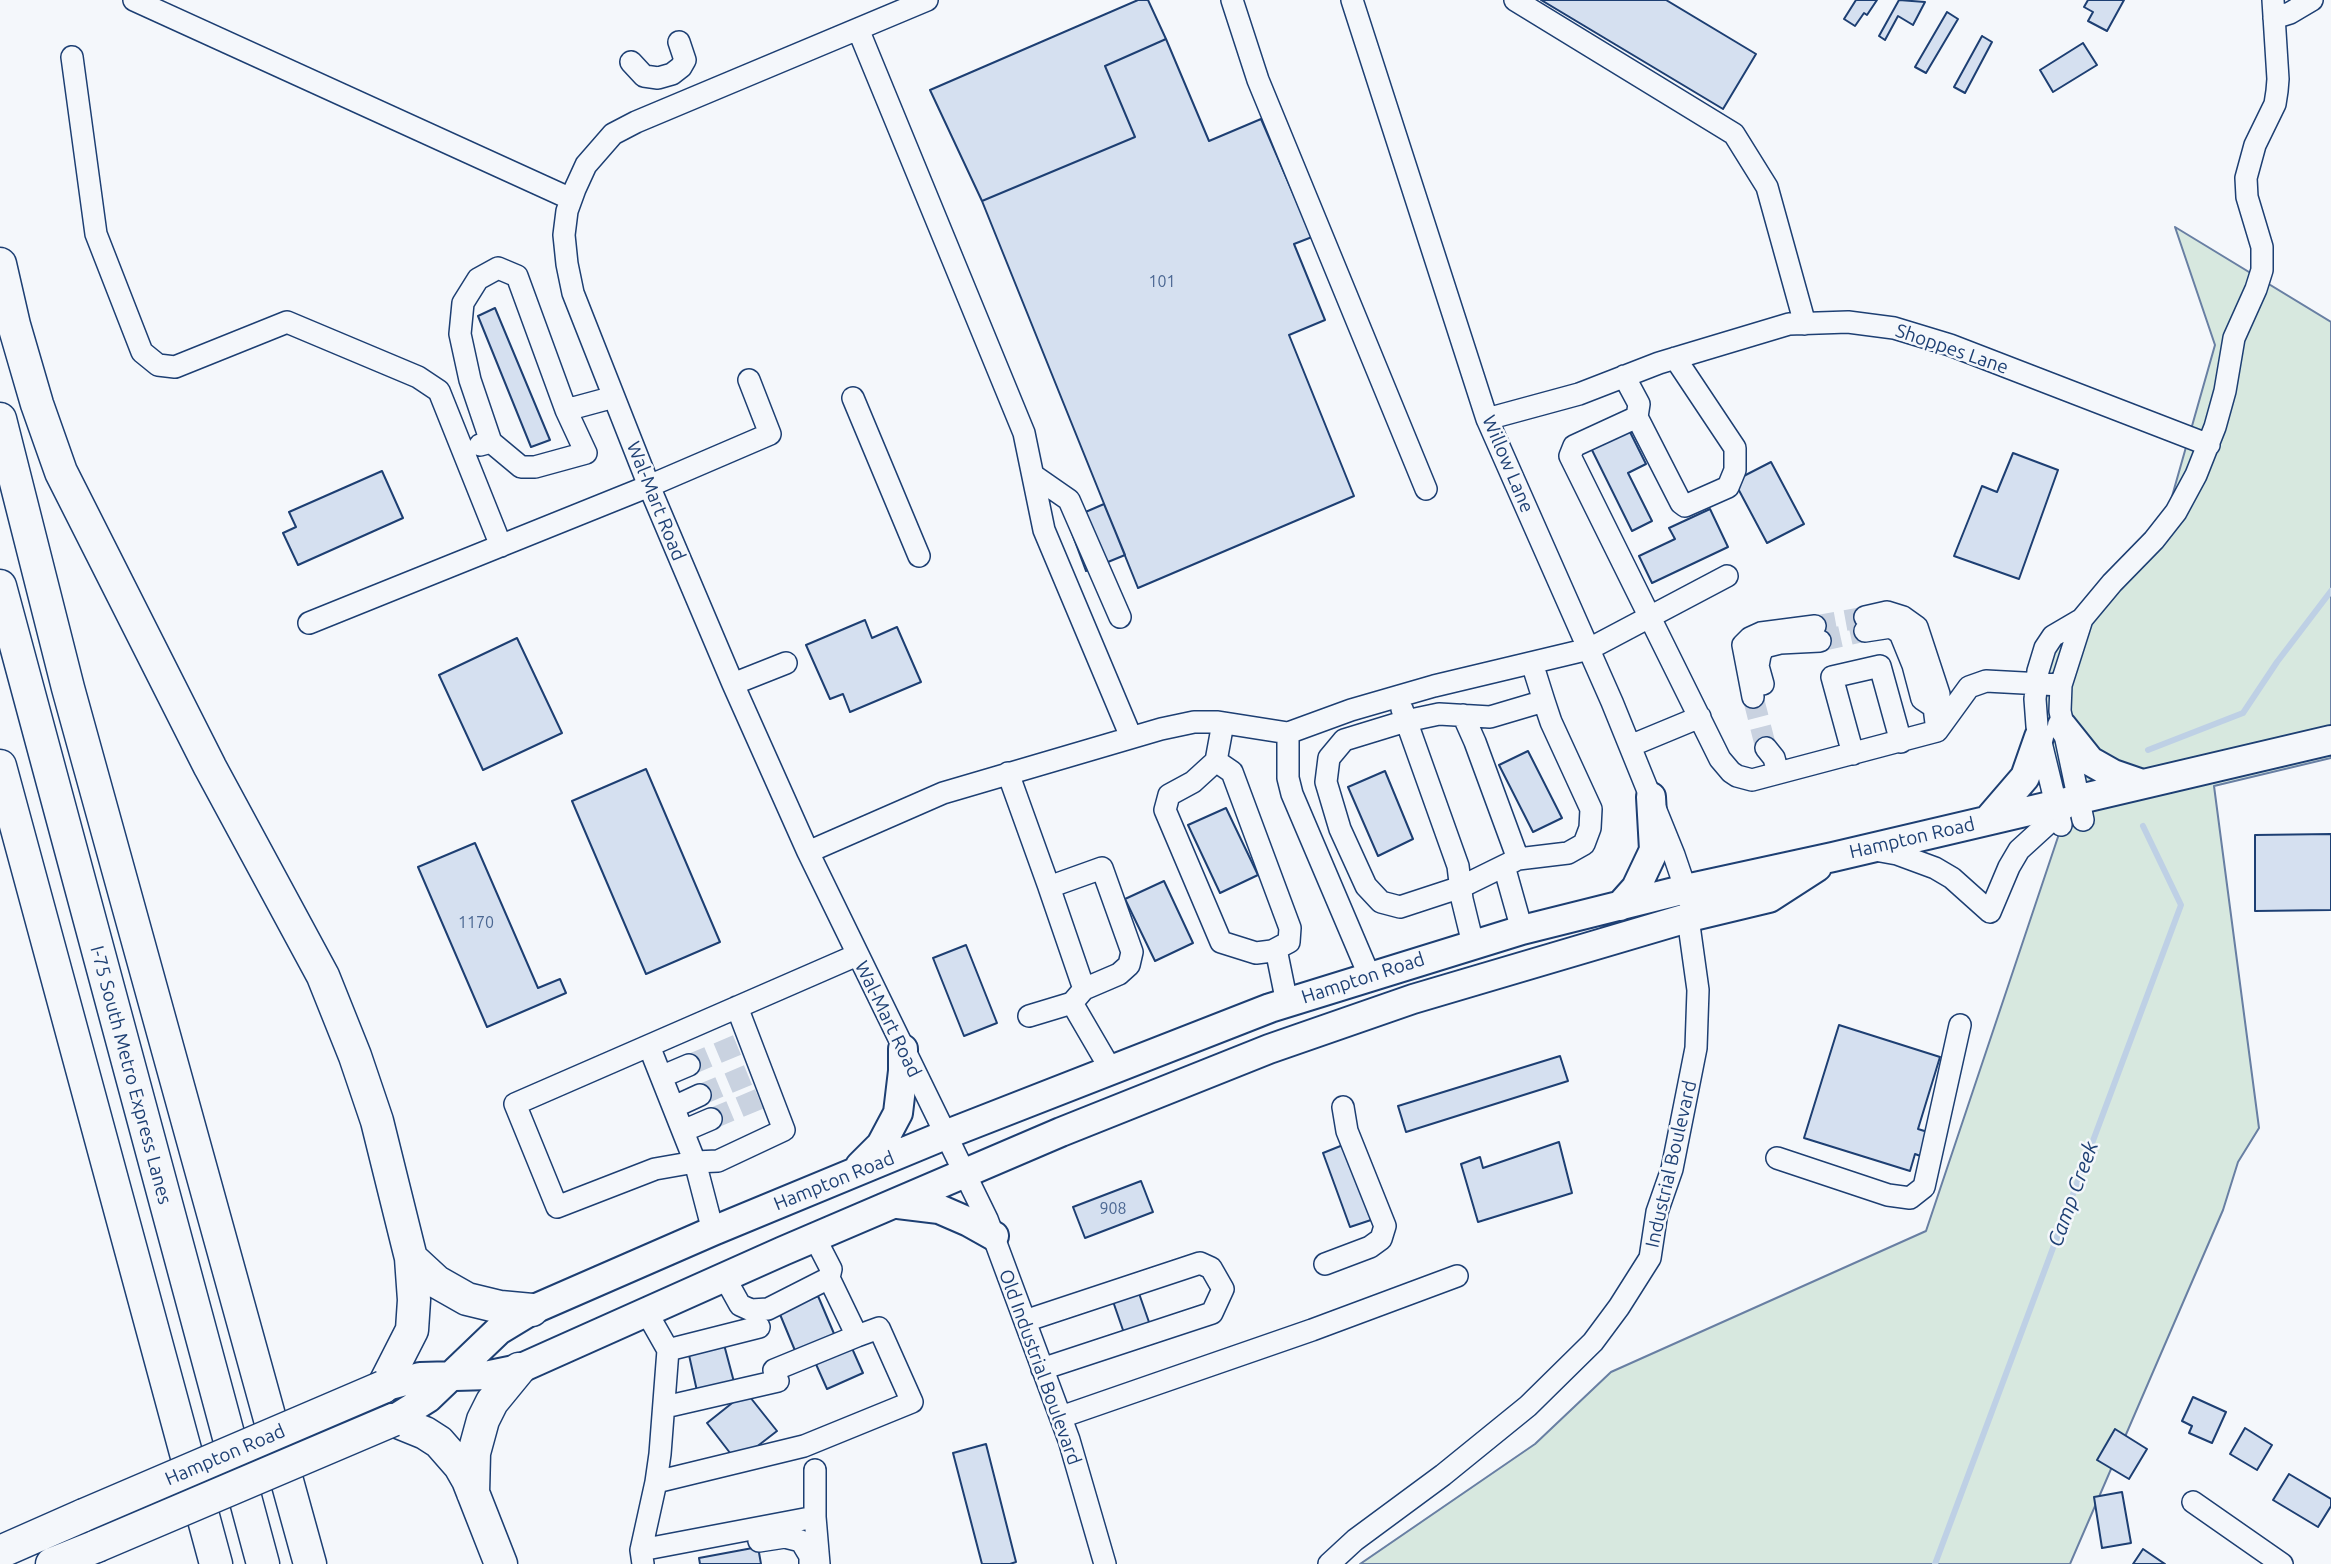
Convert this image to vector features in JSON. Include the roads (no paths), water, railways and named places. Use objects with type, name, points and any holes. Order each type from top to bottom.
[{"type":"highway","points":[[0,264],[37,404],[61,472],[178,705],[323,976],[377,1121],[411,1258],[414,1300],[412,1330],[383,1387]]},
{"type":"highway","points":[[0,418],[78,727],[310,1564]]},
{"type":"highway","name":"I-75 South Metro Express Lanes","points":[[0,586],[263,1564]]},
{"type":"highway","points":[[0,765],[216,1564]]},
{"type":"highway","points":[[411,1258],[437,1282],[467,1299],[499,1307],[532,1310]]},
{"type":"highway","points":[[473,1494],[474,1453],[482,1420],[492,1402],[519,1369]]},
{"type":"highway","name":"Hampton Road","points":[[0,1552],[383,1387]]},
{"type":"highway","points":[[393,1420],[439,1442],[460,1466],[501,1564]]},
{"type":"highway","name":"Hampton Road","points":[[52,1564],[393,1420]]},
{"type":"main road","points":[[1988,820],[2025,777],[2051,732],[2090,761],[2113,774],[2142,784]]},
{"type":"main road","name":"Hampton Road","points":[[383,1387],[420,1377],[490,1375],[519,1369],[815,1238],[1157,1092],[1321,1030],[1833,857],[1988,820],[2067,812],[2142,784],[2331,740]]},
{"type":"main road","points":[[1620,905],[1636,888],[1654,849],[1651,797]]},
{"type":"main road","name":"Hampton Road","points":[[393,1420],[428,1398],[499,1330],[532,1310],[713,1231],[1111,1070],[1369,975],[1522,930],[1620,905],[1689,907],[1769,898],[1833,857]]},
{"type":"main road","points":[[851,1174],[881,1145],[894,1121],[901,1092],[903,1049]]},
{"type":"main road","points":[[895,1204],[939,1209],[994,1236]]},
{"type":"street","points":[[134,0],[571,198]]},
{"type":"street","name":"Wal-Mart Road","points":[[927,0],[613,134],[586,165],[571,198],[564,235],[573,293],[649,486],[733,684],[807,852],[964,1174]]},
{"type":"street","points":[[1232,0],[1258,80],[1426,489]]},
{"type":"street","name":"Willow Lane","points":[[1352,0],[1487,419],[1630,746],[1651,797],[1689,907]]},
{"type":"street","points":[[1515,0],[1734,134],[1767,187],[1805,324]]},
{"type":"street","points":[[2051,732],[2060,711],[2061,685],[2082,619],[2176,512],[2209,445],[2225,391],[2234,338],[2262,270],[2262,247],[2247,198],[2246,178],[2252,155],[2275,104],[2278,79],[2273,9],[2290,13],[2312,0]]},
{"type":"street","points":[[858,29],[1024,433],[1044,530],[1131,737]]},
{"type":"street","points":[[631,62],[644,76],[659,78],[672,74],[685,60],[679,42]]},
{"type":"street","points":[[72,57],[96,234],[142,352],[158,365],[175,367],[287,322],[418,377],[439,391],[501,546]]},
{"type":"street","points":[[498,268],[517,276],[566,410],[586,453],[535,467],[521,467],[491,442],[470,380],[460,334],[463,303],[478,279],[498,268]]},
{"type":"street","name":"Shoppes Lane","points":[[1487,419],[1579,394],[1675,358],[1789,324],[1848,322],[1894,328],[1950,345],[2209,445]]},
{"type":"street","points":[[1624,376],[1639,404],[1637,417],[1685,506],[1728,487],[1735,470],[1735,448],[1675,358]]},
{"type":"street","points":[[309,623],[649,486],[770,434],[749,380]]},
{"type":"street","points":[[566,410],[614,397]]},
{"type":"street","points":[[853,398],[919,556]]},
{"type":"street","points":[[1637,417],[1574,446],[1570,456],[1720,760],[1737,776],[1752,780],[1774,756],[1853,754],[1937,731],[1969,687],[1986,681],[2061,685]]},
{"type":"street","points":[[463,451],[491,442]]},
{"type":"street","points":[[1033,475],[1069,500],[1120,617]]},
{"type":"street","points":[[807,852],[943,793],[1131,737],[1194,722],[1223,723],[1288,733],[1398,697],[1589,649],[1727,576]]},
{"type":"street","points":[[1865,624],[1887,612],[1903,617],[1917,627],[1939,694],[1934,707],[1937,731]]},
{"type":"street","points":[[1866,849],[1897,854],[1935,868],[1952,878],[1990,912],[2019,850],[2067,812],[2051,732],[2036,714],[2036,683],[2048,642],[2061,629],[2082,619]]},
{"type":"street","points":[[1759,695],[1743,645],[1761,633],[1818,634]]},
{"type":"street","points":[[733,684],[786,663]]},
{"type":"street","points":[[1532,663],[1551,722],[1591,809],[1590,828],[1584,844],[1568,853],[1511,863],[1461,887],[1400,907],[1381,902],[1366,886],[1340,829],[1326,782],[1329,758],[1344,740],[1406,721],[1439,714],[1490,717],[1544,701]]},
{"type":"street","points":[[1853,754],[1832,677],[1880,666],[1901,742]]},
{"type":"street","points":[[1398,697],[1458,866],[1473,944]]},
{"type":"street","points":[[1463,715],[1475,742],[1511,863],[1522,930]]},
{"type":"street","points":[[1630,746],[1700,717]]},
{"type":"street","points":[[1216,761],[1231,772],[1290,928],[1289,942],[1276,949],[1256,953],[1221,942],[1164,810],[1168,794],[1193,782],[1216,761],[1223,723]]},
{"type":"street","points":[[1288,733],[1288,778],[1292,794],[1369,975]]},
{"type":"street","points":[[1007,774],[1049,887],[1078,996],[1111,1070]]},
{"type":"street","points":[[1029,1016],[1078,996],[1119,974],[1129,965],[1132,952],[1102,867],[1049,887]]},
{"type":"street","name":"Industrial Boulevard","points":[[1329,1564],[1355,1540],[1443,1475],[1528,1406],[1593,1342],[1650,1258],[1657,1212],[1672,1169],[1696,1048],[1698,990],[1689,907]]},
{"type":"street","points":[[1276,949],[1287,1003]]},
{"type":"street","points":[[737,1007],[743,1042],[754,1072],[784,1130],[718,1161],[655,1169],[557,1207],[515,1104],[649,1046],[737,1007],[857,955]]},
{"type":"street","points":[[1777,1158],[1888,1195],[1910,1198],[1924,1187],[1961,1025]]},
{"type":"street","points":[[649,1046],[695,1162],[713,1231]]},
{"type":"street","points":[[663,1076],[689,1065]]},
{"type":"street","points":[[674,1107],[700,1095]]},
{"type":"street","points":[[1325,1264],[1370,1247],[1381,1239],[1385,1226],[1347,1131],[1343,1107]]},
{"type":"street","points":[[683,1131],[711,1119]]},
{"type":"street","name":"Old Industrial Boulevard","points":[[964,1174],[994,1236],[1060,1417],[1105,1564]]},
{"type":"street","points":[[815,1238],[831,1269],[829,1278],[857,1336]]},
{"type":"street","points":[[1025,1321],[1200,1263],[1211,1268],[1223,1289],[1212,1313],[1042,1369]]},
{"type":"street","points":[[1060,1417],[1312,1330],[1457,1276]]},
{"type":"street","points":[[725,1278],[740,1305],[751,1310],[768,1309],[829,1278]]},
{"type":"street","points":[[647,1313],[668,1350],[665,1407],[656,1482],[642,1557],[710,1538],[815,1517]]},
{"type":"street","points":[[668,1350],[759,1327]]},
{"type":"street","points":[[656,1482],[804,1446],[912,1402],[879,1328],[776,1376],[665,1407]]},
{"type":"street","points":[[815,1470],[815,1517],[820,1564]]},
{"type":"street","points":[[2193,1502],[2282,1564]]},
{"type":"street","points":[[710,1538],[718,1545],[726,1547],[785,1537],[801,1541],[810,1556],[810,1564]]},
{"type":"waterway","name":"Camp Creek","points":[[2148,750],[2243,713],[2277,662],[2331,591]]},
{"type":"waterway","name":"Camp Creek","points":[[1935,1564],[2181,905],[2143,826]]},
{"type":"tunnel","points":[[1815,626],[1865,617]]},
{"type":"tunnel","points":[[1820,641],[1865,631]]},
{"type":"tunnel","points":[[1753,697],[1766,748]]},
{"type":"tunnel","points":[[689,1065],[737,1045]]},
{"type":"tunnel","points":[[700,1095],[748,1075]]},
{"type":"tunnel","points":[[711,1119],[759,1099]]}]
